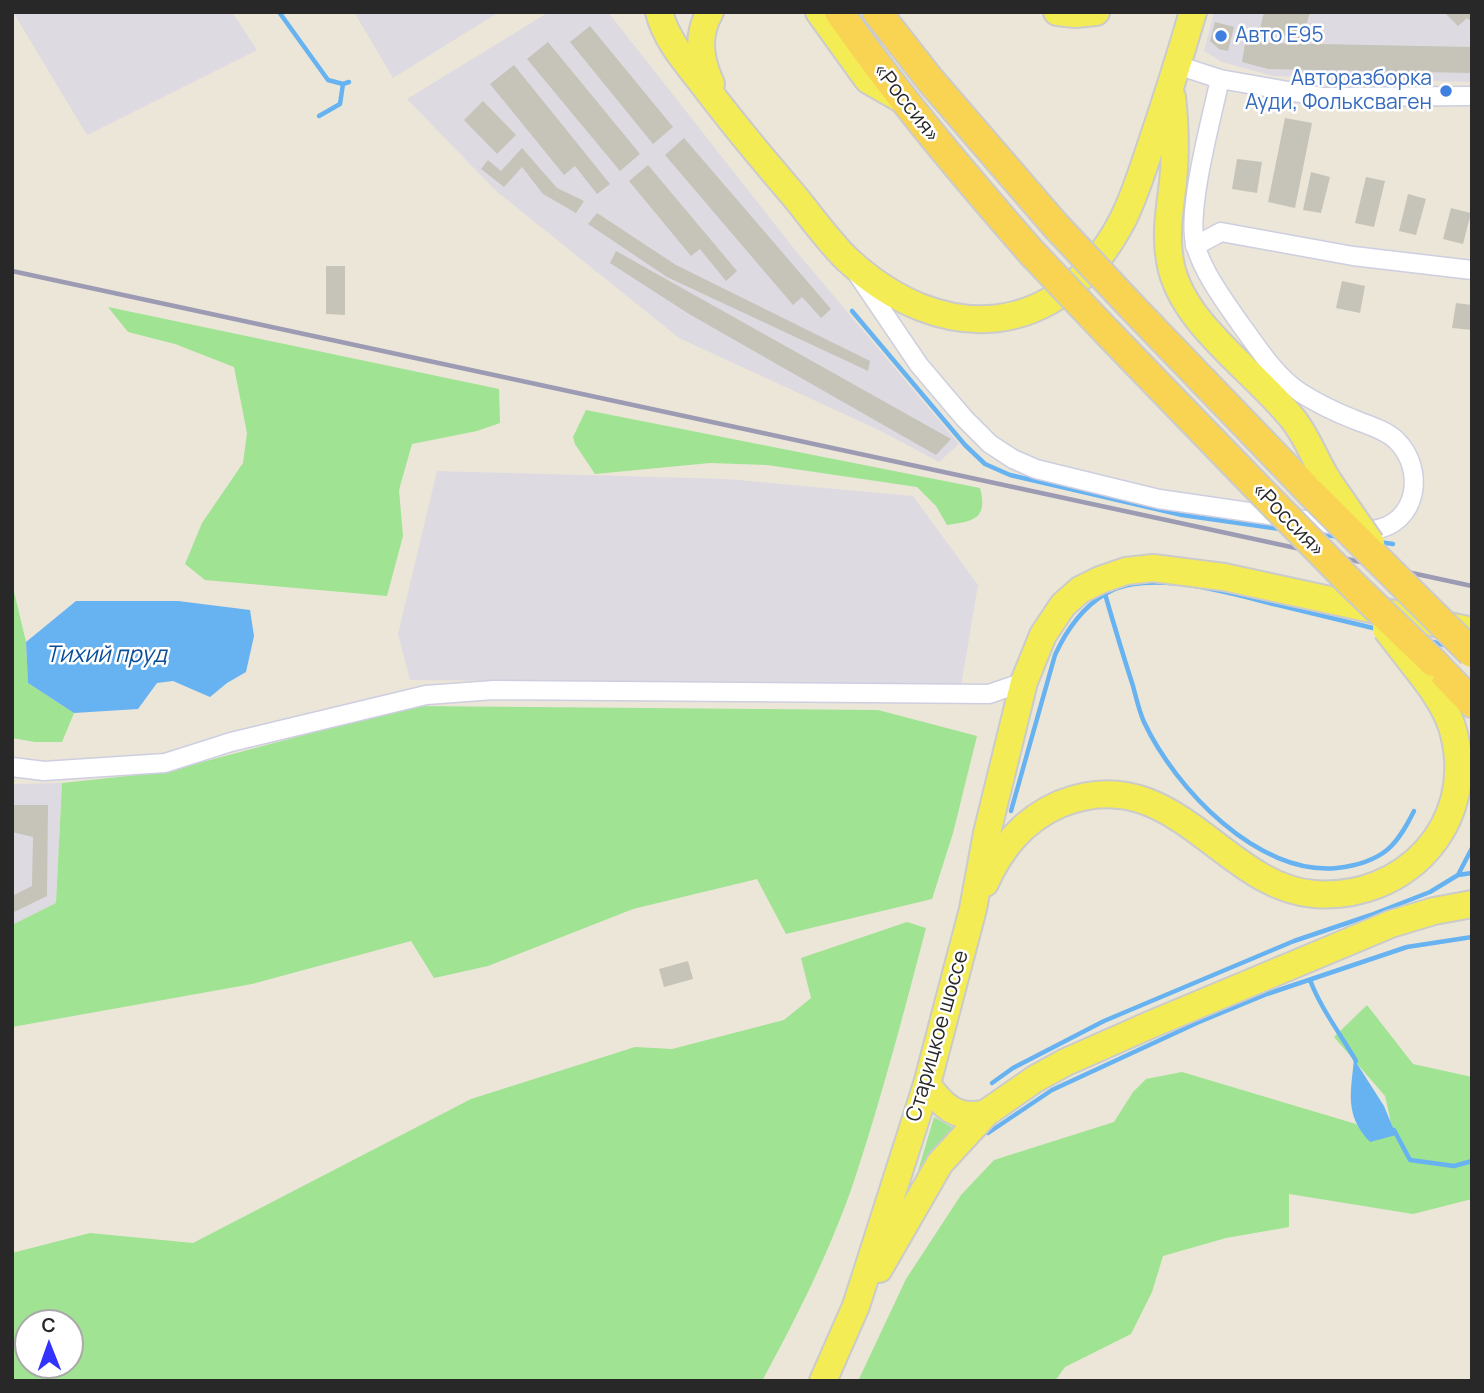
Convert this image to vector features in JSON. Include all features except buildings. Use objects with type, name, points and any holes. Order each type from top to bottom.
[{"type":"highway","name":"«Россия»","points":[[839,12],[938,145],[1032,253],[1351,583],[1427,668],[1472,703]]},
{"type":"highway","name":"«Россия»","points":[[877,12],[931,81],[1056,226],[1132,307],[1320,488],[1392,573],[1472,653]]},
{"type":"main road","points":[[659,12],[673,45],[732,122],[847,259],[891,292],[923,309],[947,317],[994,319],[1025,312],[1044,304],[1078,281],[1092,267],[1122,222],[1174,77],[1193,12]]},
{"type":"main road","points":[[710,12],[702,33],[702,59],[710,82],[732,122]]},
{"type":"main road","points":[[819,12],[869,80],[903,100]]},
{"type":"main road","points":[[1057,12],[1096,12]]},
{"type":"main road","points":[[1174,77],[1175,159],[1167,232],[1169,260],[1177,286],[1198,318],[1293,418],[1320,488]]},
{"type":"main road","name":"Старицкое шоссе","points":[[823,1381],[856,1307],[926,1084],[971,917],[987,833],[1024,682],[1043,635],[1063,605],[1080,590],[1126,571],[1171,570],[1224,577],[1472,631]]},
{"type":"main road","points":[[971,917],[1001,852],[1018,831],[1054,807],[1077,798],[1101,796],[1139,799],[1167,811],[1258,873],[1293,889],[1312,894],[1344,894],[1364,891],[1384,883],[1407,869],[1432,845],[1451,810],[1456,787],[1458,760],[1454,731],[1427,668]]},
{"type":"main road","points":[[856,1307],[894,1245],[930,1176],[949,1151],[1008,1096],[1057,1066],[1391,924],[1434,911],[1472,904]]},
{"type":"main road","points":[[926,1084],[942,1105],[953,1112],[972,1116],[986,1114]]},
{"type":"street","points":[[1174,77],[1220,79],[1322,97],[1472,96]]},
{"type":"street","points":[[847,259],[919,365],[972,427],[990,444],[1013,459],[1036,469],[1159,499],[1373,530],[1387,528],[1397,523],[1408,507],[1413,485],[1411,466],[1403,449],[1390,435],[1330,409],[1286,382],[1266,361],[1236,317],[1195,246],[1194,211],[1220,79]]},
{"type":"street","points":[[1195,246],[1222,232],[1353,256],[1472,270]]},
{"type":"street","points":[[12,767],[44,771],[165,763],[231,742],[426,695],[495,690],[989,695],[1024,682]]},
{"type":"shaded area","points":[[13,12],[232,12],[257,50],[87,135]]},
{"type":"shaded area","points":[[354,12],[499,12],[393,78]]},
{"type":"shaded area","points":[[549,12],[608,12],[795,250],[959,444],[939,462],[883,432],[679,338],[495,190],[407,99]]},
{"type":"shaded area","points":[[1214,12],[1472,12],[1472,82],[1273,76],[1222,62],[1204,51]]},
{"type":"shaded area","points":[[437,471],[727,479],[913,496],[978,585],[961,686],[410,680],[398,634]]},
{"type":"shaded area","points":[[62,783],[56,903],[12,925],[12,784]]},
{"type":"green space","points":[[108,307],[499,389],[500,423],[477,431],[412,444],[399,490],[403,536],[387,596],[205,580],[185,564],[202,523],[243,463],[247,433],[234,367],[175,344],[128,332]]},
{"type":"green space","points":[[586,410],[980,488],[982,506],[977,517],[947,525],[936,506],[917,487],[767,465],[710,463],[595,474],[573,437]]},
{"type":"green space","points":[[12,583],[26,642],[28,683],[74,713],[62,742],[35,742],[12,738]]},
{"type":"green space","points":[[413,706],[878,710],[977,736],[953,833],[932,899],[786,934],[757,879],[633,909],[488,966],[434,978],[411,941],[252,984],[12,1027],[12,925],[56,903],[62,783],[165,772]]},
{"type":"green space","points":[[907,922],[926,928],[884,1085],[846,1204],[813,1281],[762,1381],[12,1381],[12,1253],[90,1233],[193,1243],[471,1099],[635,1047],[672,1049],[784,1020],[811,998],[801,958]]},
{"type":"green space","points":[[1367,1005],[1413,1064],[1472,1077],[1472,1199],[1413,1214],[1289,1194],[1289,1227],[1226,1238],[1163,1256],[1152,1292],[1131,1334],[1065,1367],[1055,1381],[858,1381],[906,1279],[961,1195],[994,1160],[1114,1122],[1133,1092],[1146,1079],[1182,1072],[1356,1124],[1370,1142],[1392,1127],[1385,1096],[1334,1037]]},
{"type":"green space","points":[[934,1117],[953,1128],[918,1171]]},
{"type":"water","name":"Тихий пруд","points":[[76,601],[178,601],[250,610],[254,636],[246,672],[210,697],[173,681],[157,683],[138,709],[74,713],[28,683],[26,642]]},
{"type":"water","points":[[1354,1059],[1384,1106],[1396,1135],[1370,1142],[1356,1122],[1351,1103]]},
{"type":"waterway","points":[[279,12],[328,80],[343,84],[349,82]]},
{"type":"waterway","points":[[319,116],[340,104],[343,84]]},
{"type":"waterway","points":[[852,311],[965,445],[985,464],[1010,475],[1182,515],[1280,529]]},
{"type":"waterway","points":[[1320,534],[1339,537]]},
{"type":"waterway","points":[[1379,542],[1393,544]]},
{"type":"waterway","points":[[1011,811],[1055,655],[1076,621],[1089,606],[1105,594],[1123,586],[1144,583],[1190,585],[1377,629]]},
{"type":"waterway","points":[[1105,594],[1144,722],[1158,748],[1198,799],[1222,823],[1249,843],[1278,858],[1307,867],[1350,866],[1387,850],[1406,827],[1414,811]]},
{"type":"waterway","points":[[1429,641],[1448,646]]},
{"type":"waterway","points":[[1458,875],[1472,848]]},
{"type":"waterway","points":[[992,1083],[1013,1068],[1104,1021],[1294,941],[1430,892],[1458,875],[1472,873]]},
{"type":"waterway","points":[[988,1133],[1052,1090],[1199,1022],[1267,994],[1407,947],[1472,937]]},
{"type":"waterway","points":[[1310,980],[1325,1011],[1356,1061]]},
{"type":"waterway","points":[[1394,1130],[1410,1160],[1454,1166],[1472,1161]]},
{"type":"railway","points":[[12,271],[1472,586]]},
{"type":"place","name":"Авто E95","points":[[1221,36]]},
{"type":"place","name":"Авторазборка Ауди, Фольксваген","points":[[1446,91]]}]
